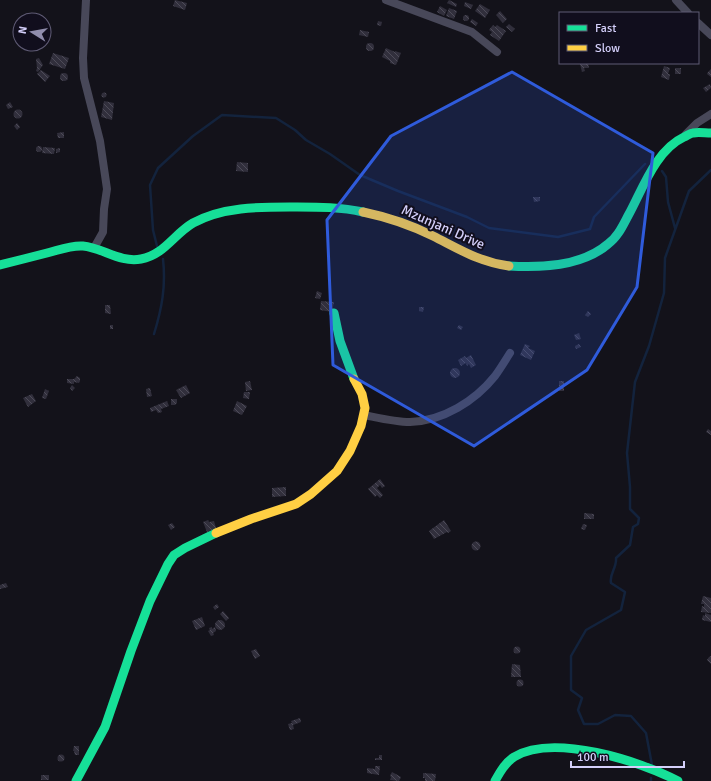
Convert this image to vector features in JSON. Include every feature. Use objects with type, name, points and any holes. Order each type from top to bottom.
[{"type":"main road","name":"Mzunjani Drive","points":[[0,264],[70,247],[85,246],[120,258],[140,260],[152,257],[170,244],[182,230],[204,217],[223,212],[261,208],[333,207],[400,221],[470,256],[489,263],[511,266],[540,266],[592,255],[606,247],[621,229],[645,183],[668,147],[676,140],[697,131],[711,133]]},
{"type":"main road","points":[[76,781],[105,727],[150,602],[165,569],[174,555],[210,535],[296,504],[311,494],[337,471],[350,451],[364,415],[365,408],[364,401],[346,359],[337,330],[334,313]]},
{"type":"main road","points":[[495,781],[501,770],[514,757],[535,749],[559,747],[579,748],[665,774],[678,781]]},
{"type":"street","points":[[86,0],[83,58],[84,78],[100,141],[107,189],[102,232],[94,248]]},
{"type":"street","points":[[386,0],[472,32],[497,52]]},
{"type":"street","points":[[676,0],[687,12]]},
{"type":"street","points":[[699,24],[711,35]]},
{"type":"street","points":[[684,136],[697,123],[711,114]]},
{"type":"street","points":[[364,415],[410,422],[450,412],[484,388],[495,376],[510,353]]},
{"type":"highlighted area","points":[[512,72],[653,153],[637,287],[587,370],[474,446],[333,365],[327,220],[391,136]]},
{"type":"building","points":[[175,0],[187,3],[185,10],[173,6]]},
{"type":"building","points":[[449,0],[457,4],[456,7],[447,3]]},
{"type":"building","points":[[465,2],[473,5],[471,9],[464,6]]},
{"type":"building","points":[[480,4],[490,10],[485,18],[475,11]]},
{"type":"building","points":[[440,6],[447,10],[444,16],[437,12]]},
{"type":"building","points":[[449,8],[457,11],[454,19],[446,16]]},
{"type":"building","points":[[500,11],[507,19],[503,23],[496,15]]},
{"type":"building","points":[[466,15],[469,18],[466,21],[463,18]]},
{"type":"building","points":[[472,19],[478,23],[476,26],[470,22]]},
{"type":"building","points":[[378,21],[382,22],[381,26],[377,25]]},
{"type":"building","points":[[509,24],[515,29],[512,32],[506,27]]},
{"type":"building","points":[[493,25],[495,27],[497,25],[506,31],[499,41],[490,35],[492,32],[489,30]]},
{"type":"building","points":[[360,30],[369,32],[368,37],[359,35]]},
{"type":"building","points":[[368,43],[372,43],[374,47],[372,51],[368,51],[366,49],[366,45]]},
{"type":"building","points":[[386,48],[401,53],[396,65],[390,63],[390,61],[382,57]]},
{"type":"building","points":[[53,53],[69,58],[65,69],[49,64]]},
{"type":"building","points":[[39,58],[43,65],[38,72],[36,71],[36,59]]},
{"type":"building","points":[[580,64],[588,64],[589,68],[584,68],[585,71],[582,72]]},
{"type":"building","points":[[664,66],[670,68],[668,74],[670,74],[669,80],[661,77]]},
{"type":"building","points":[[675,68],[681,68],[681,74],[675,74]]},
{"type":"building","points":[[711,69],[711,77],[707,74]]},
{"type":"building","points":[[41,70],[50,76],[45,82],[37,74]]},
{"type":"building","points":[[62,73],[66,73],[68,77],[66,81],[62,81],[60,79],[60,75]]},
{"type":"building","points":[[710,84],[711,88],[706,92],[703,88]]},
{"type":"building","points":[[104,92],[107,95],[104,98],[101,95]]},
{"type":"building","points":[[104,101],[114,103],[112,120],[101,117]]},
{"type":"building","points":[[10,102],[13,107],[8,109],[6,105]]},
{"type":"building","points":[[16,110],[20,110],[22,114],[20,118],[16,118],[14,116],[14,112]]},
{"type":"building","points":[[17,123],[20,127],[17,130],[14,126]]},
{"type":"building","points":[[64,132],[64,138],[58,138],[57,133]]},
{"type":"building","points":[[39,146],[42,149],[39,152],[36,149]]},
{"type":"building","points":[[43,147],[55,148],[54,154],[42,153]]},
{"type":"building","points":[[60,148],[60,152],[56,153],[56,149]]},
{"type":"building","points":[[237,162],[248,163],[248,172],[236,171]]},
{"type":"building","points":[[533,197],[540,197],[540,201],[534,202]]},
{"type":"building","points":[[317,291],[322,293],[320,299],[315,298]]},
{"type":"building","points":[[321,301],[334,302],[332,312],[320,310]]},
{"type":"building","points":[[105,305],[110,305],[111,314],[105,313]]},
{"type":"building","points":[[419,307],[424,307],[423,312],[419,311]]},
{"type":"building","points":[[588,311],[591,314],[588,317],[585,315]]},
{"type":"building","points":[[110,325],[113,325],[113,329],[110,329]]},
{"type":"building","points":[[459,325],[463,327],[461,330],[457,328]]},
{"type":"building","points":[[579,333],[581,339],[576,340],[574,335]]},
{"type":"building","points":[[525,344],[530,346],[528,348],[535,351],[531,360],[520,355]]},
{"type":"building","points":[[579,344],[581,347],[576,349],[575,346]]},
{"type":"building","points":[[471,355],[476,365],[471,368],[469,364],[467,366],[466,363],[461,366],[458,360],[465,356],[466,358]]},
{"type":"building","points":[[455,368],[460,373],[455,378],[450,373]]},
{"type":"building","points":[[77,376],[80,378],[79,383],[67,383],[67,379],[74,379]]},
{"type":"building","points":[[250,381],[252,390],[246,391],[245,382]]},
{"type":"building","points":[[559,381],[564,381],[564,391],[559,391]]},
{"type":"building","points":[[72,385],[75,388],[72,391],[70,388]]},
{"type":"building","points":[[186,385],[190,393],[181,398],[176,390]]},
{"type":"building","points":[[150,388],[152,396],[147,397],[146,389]]},
{"type":"building","points":[[45,389],[49,391],[46,399],[42,398]]},
{"type":"building","points":[[244,392],[250,392],[249,399],[243,398]]},
{"type":"building","points":[[32,394],[36,401],[28,407],[23,398]]},
{"type":"building","points":[[171,399],[177,399],[177,403],[175,405],[171,405]]},
{"type":"building","points":[[167,401],[169,406],[161,409],[162,412],[158,413],[156,410],[151,412],[150,408]]},
{"type":"building","points":[[237,401],[247,406],[242,415],[233,411]]},
{"type":"building","points":[[708,429],[711,431],[711,435],[706,432]]},
{"type":"building","points":[[380,479],[385,486],[382,488],[380,485],[377,488],[383,495],[380,498],[377,495],[375,497],[368,489]]},
{"type":"building","points":[[286,487],[286,496],[272,497],[272,488]]},
{"type":"building","points":[[584,513],[594,514],[594,519],[584,519]]},
{"type":"building","points":[[208,520],[209,522],[214,521],[216,528],[207,532],[203,522]]},
{"type":"building","points":[[444,520],[451,531],[434,539],[429,531]]},
{"type":"building","points":[[172,523],[175,527],[171,530],[168,525]]},
{"type":"building","points":[[583,524],[587,525],[585,530],[581,529]]},
{"type":"building","points":[[476,541],[481,546],[476,551],[471,546]]},
{"type":"building","points":[[6,583],[8,587],[0,589],[0,585]]},
{"type":"building","points":[[703,596],[711,598],[711,613],[701,612],[702,606],[704,607],[704,604],[701,604]]},
{"type":"building","points":[[217,604],[219,607],[215,610],[213,607]]},
{"type":"building","points":[[223,611],[229,618],[226,621],[220,614]]},
{"type":"building","points":[[705,613],[711,615],[711,622],[702,620]]},
{"type":"building","points":[[202,617],[205,626],[196,630],[192,621]]},
{"type":"building","points":[[220,620],[225,625],[220,630],[215,625]]},
{"type":"building","points":[[212,627],[212,629],[215,627],[216,631],[213,633],[214,635],[211,636],[208,631],[210,630],[209,628]]},
{"type":"building","points":[[517,647],[520,650],[517,653],[514,650]]},
{"type":"building","points":[[256,649],[260,656],[255,659],[251,651]]},
{"type":"building","points":[[711,656],[711,664],[707,660]]},
{"type":"building","points":[[512,664],[520,665],[521,677],[511,677]]},
{"type":"building","points":[[520,679],[523,680],[523,686],[520,687],[517,686],[516,683],[517,680]]},
{"type":"building","points":[[300,718],[301,722],[293,725],[294,729],[290,730],[288,724],[292,723],[291,721]]},
{"type":"building","points":[[74,746],[79,746],[79,755],[75,755],[73,751]]},
{"type":"building","points":[[61,755],[64,758],[61,761],[58,758]]},
{"type":"building","points":[[379,755],[382,755],[382,760],[375,760],[375,758],[379,758]]},
{"type":"building","points":[[375,766],[380,766],[379,775],[367,773],[367,768],[375,769]]},
{"type":"building","points":[[392,772],[401,777],[399,781],[390,780]]},
{"type":"building","points":[[423,773],[436,774],[435,781],[425,781],[425,778],[423,778]]},
{"type":"building","points":[[41,775],[49,775],[49,780],[41,780]]},
{"type":"waterway","points":[[157,246],[153,230],[150,185],[158,168],[193,136],[222,115],[276,118],[295,130],[306,140],[330,154],[360,175],[467,217],[489,228],[558,237],[590,229],[594,217],[645,164]]},
{"type":"waterway","points":[[652,765],[646,733],[631,716],[615,715],[598,724],[584,724],[578,710],[582,698],[571,690],[571,656],[586,630],[621,610],[625,592],[611,583],[611,577],[616,558],[630,545],[633,527],[638,524],[639,518],[630,509],[627,453],[635,382],[649,346],[664,293],[665,258],[689,191],[711,170]]},
{"type":"waterway","points":[[662,171],[666,177],[668,202],[675,228]]},
{"type":"waterway","points":[[154,334],[163,297],[163,259]]},
{"type":"traffic: fast","points":[[509,266],[548,266],[561,264],[586,257],[598,251],[612,241],[617,234],[625,222],[651,171],[666,151],[674,143],[691,133],[711,133]]},
{"type":"traffic: fast","points":[[0,265],[74,246],[90,247],[126,259],[141,259],[149,257],[163,249],[193,223],[205,217],[230,210],[314,207],[338,208],[363,212]]},
{"type":"traffic: fast","points":[[334,313],[340,341],[354,379]]},
{"type":"traffic: fast","points":[[76,781],[105,727],[150,601],[168,564],[174,555],[216,533]]},
{"type":"traffic: fast","points":[[495,781],[505,765],[514,757],[531,750],[551,748],[596,752],[620,758],[642,765],[678,781]]},
{"type":"traffic: slow","points":[[363,212],[408,225],[479,258],[509,266]]},
{"type":"traffic: slow","points":[[216,533],[251,519],[296,504],[311,494],[337,471],[350,451],[361,426],[365,408],[362,394],[354,379]]}]
